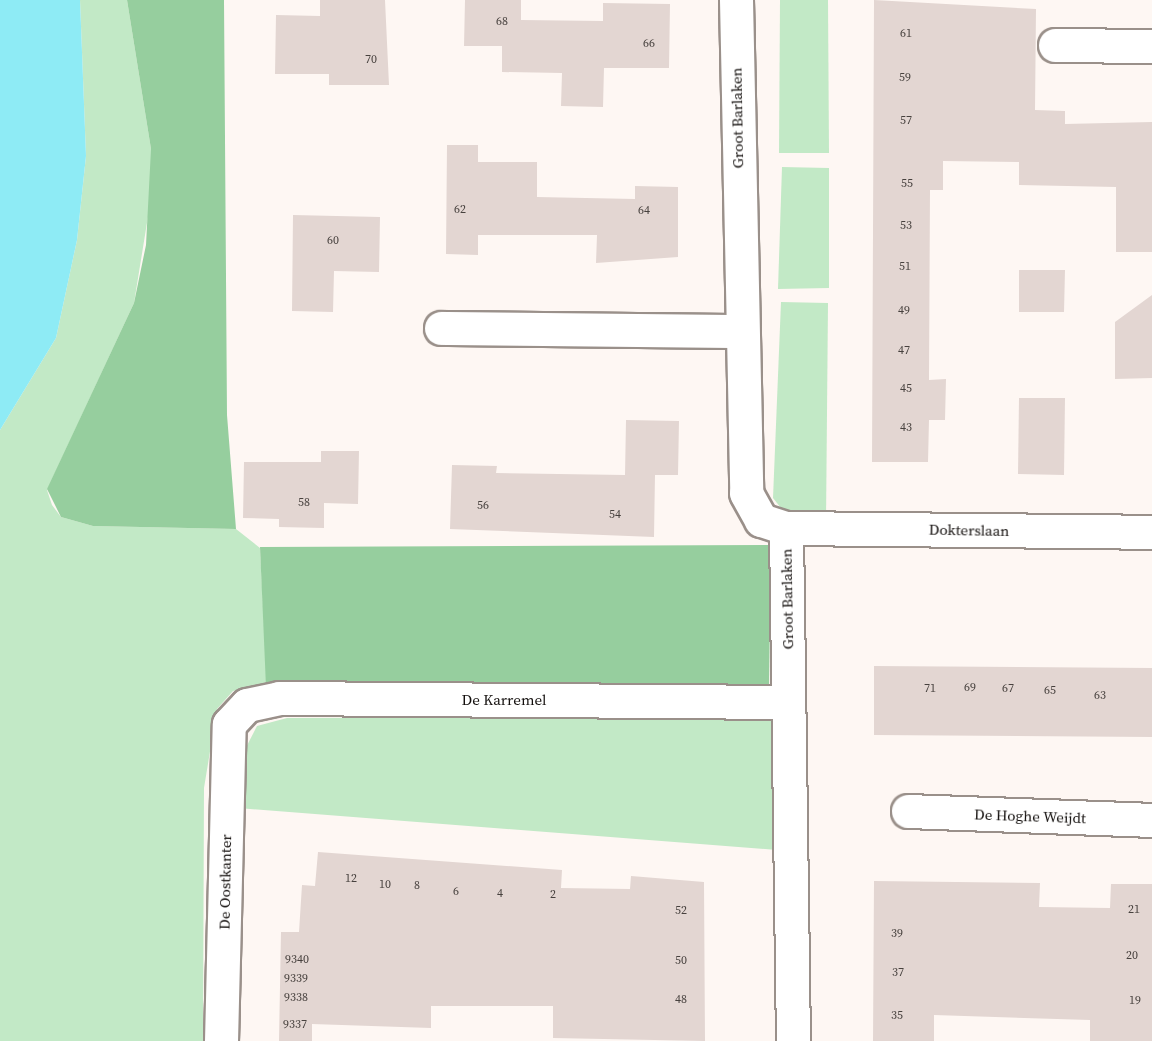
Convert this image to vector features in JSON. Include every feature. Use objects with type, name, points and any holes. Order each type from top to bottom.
[{"type":"street","name":"Groot Barlaken","points":[[736,0],[739,331],[746,493],[761,520],[786,528],[793,1041]]},
{"type":"street","points":[[1054,45],[1152,46]]},
{"type":"street","points":[[441,328],[739,331]]},
{"type":"street","name":"Dokterslaan","points":[[786,528],[1152,532]]},
{"type":"street","name":"De Karremel","points":[[230,724],[247,705],[279,698],[788,702]]},
{"type":"street","name":"De Oostkanter","points":[[221,1041],[230,724]]},
{"type":"street","name":"De Hoghe Weijdt","points":[[908,811],[1152,820]]},
{"type":"green space","points":[[80,0],[127,0],[151,149],[151,198],[134,303],[47,490],[52,505],[61,517],[93,526],[236,529],[260,548],[267,685],[233,691],[217,709],[204,788],[203,1041],[0,1041],[0,430],[56,338],[77,240],[86,156]]},
{"type":"green space","points":[[127,0],[224,0],[227,415],[236,529],[93,526],[61,517],[47,489],[134,303],[146,245],[151,149]]},
{"type":"green space","points":[[780,0],[828,0],[829,153],[779,153]]},
{"type":"green space","points":[[782,167],[829,168],[829,288],[778,289]]},
{"type":"green space","points":[[781,302],[828,303],[826,522],[788,517],[773,498]]},
{"type":"green space","points":[[771,545],[769,687],[266,687],[260,547]]},
{"type":"green space","points":[[772,717],[777,850],[238,808],[238,763],[257,726],[287,718]]},
{"type":"water","points":[[0,0],[80,0],[86,156],[77,240],[56,338],[0,430]]},
{"type":"building","points":[[320,0],[385,0],[389,85],[329,85],[329,74],[275,74],[276,15],[320,16]]},
{"type":"building","points":[[465,0],[521,0],[521,20],[603,21],[603,3],[670,4],[669,68],[604,68],[603,107],[561,106],[562,73],[502,72],[502,46],[464,46]]},
{"type":"building","points":[[874,0],[1036,9],[1035,110],[1065,111],[1065,124],[1152,122],[1152,252],[1116,252],[1116,187],[1019,185],[1019,162],[943,161],[943,190],[930,190],[929,380],[946,379],[945,420],[929,420],[928,462],[872,462]]},
{"type":"building","points":[[447,145],[478,145],[478,162],[537,162],[537,197],[635,199],[635,186],[678,187],[678,257],[596,263],[597,235],[478,235],[478,255],[446,254]]},
{"type":"building","points":[[293,215],[380,217],[379,272],[334,271],[333,312],[292,311]]},
{"type":"building","points":[[1019,270],[1065,270],[1064,312],[1019,312]]},
{"type":"building","points":[[1152,295],[1152,378],[1115,379],[1115,322]]},
{"type":"building","points":[[1019,398],[1065,398],[1064,475],[1018,474]]},
{"type":"building","points":[[626,420],[679,421],[678,475],[655,475],[654,537],[450,529],[452,465],[497,466],[496,473],[625,475]]},
{"type":"building","points":[[321,451],[359,451],[358,504],[324,503],[324,528],[279,527],[279,519],[243,518],[244,462],[321,462]]},
{"type":"building","points":[[874,666],[1152,668],[1152,737],[874,735]]},
{"type":"building","points":[[318,852],[562,870],[561,888],[630,889],[631,876],[704,882],[705,1041],[553,1038],[553,1006],[431,1006],[431,1028],[312,1024],[312,1041],[279,1041],[281,932],[299,932],[302,885],[315,886]]},
{"type":"building","points":[[874,881],[1040,883],[1039,907],[1110,908],[1111,884],[1152,884],[1152,1041],[1090,1041],[1090,1020],[934,1015],[934,1041],[873,1041]]}]
